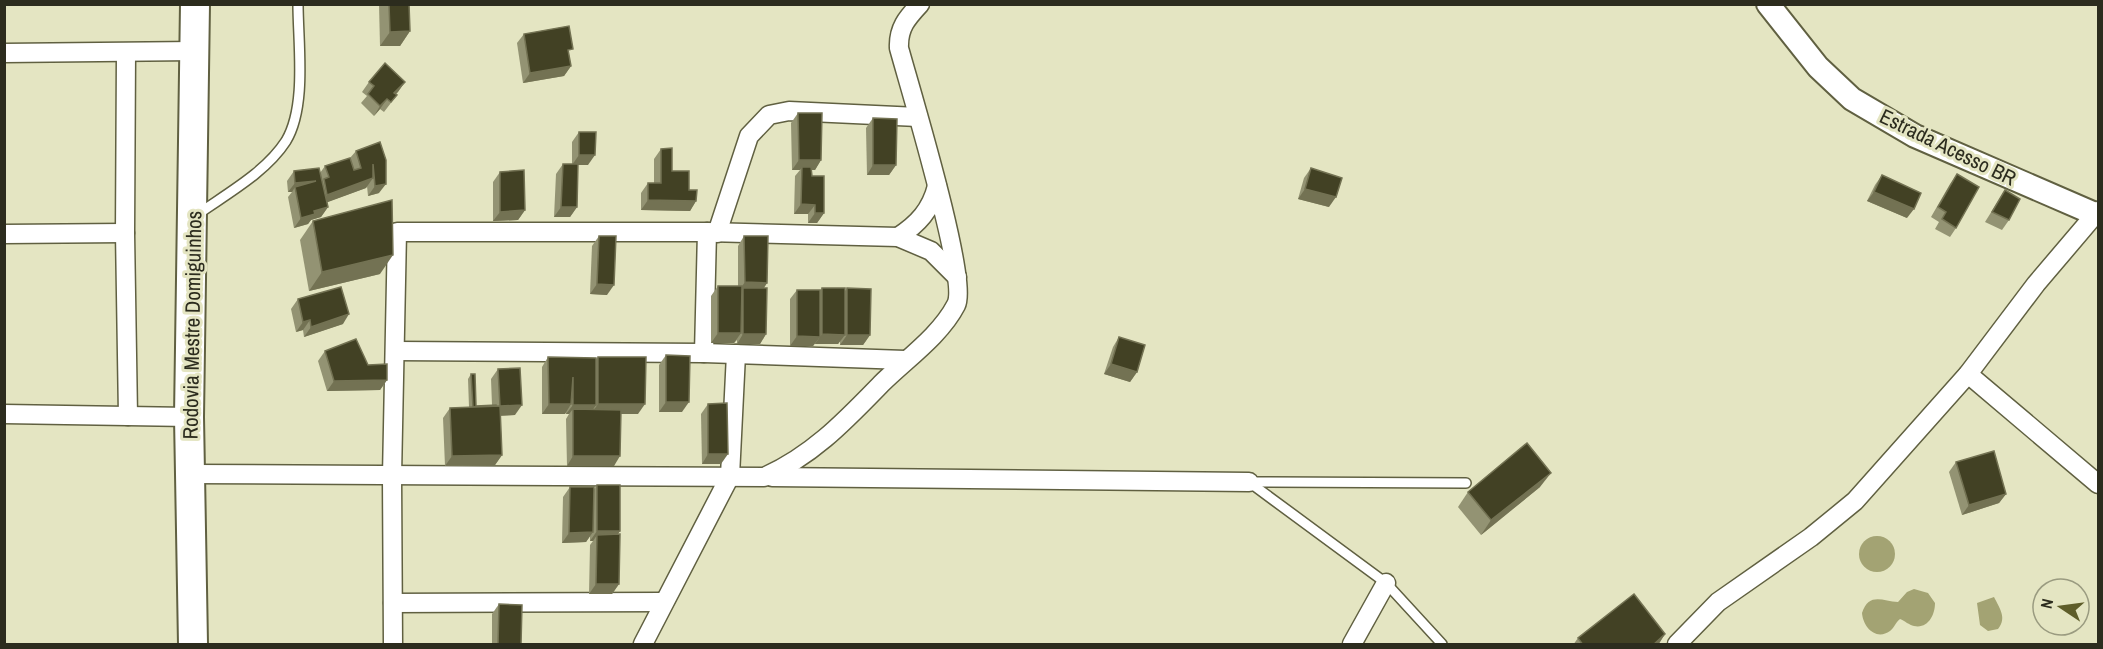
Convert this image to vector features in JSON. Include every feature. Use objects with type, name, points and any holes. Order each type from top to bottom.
[{"type":"main road","name":"Rodovia Mestre Domiguinhos","points":[[193,645],[189,417],[194,217],[195,4]]},
{"type":"street","points":[[764,477],[790,466],[829,437],[941,326],[958,303],[958,278],[937,183],[899,38],[905,19],[920,4]]},
{"type":"street","name":"Estrada Acesso BR","points":[[1768,4],[1818,67],[1852,99],[1915,136],[2097,213]]},
{"type":"street","points":[[4,53],[195,51]]},
{"type":"street","points":[[126,53],[125,233],[128,416]]},
{"type":"street","points":[[704,353],[712,233],[749,136],[768,115],[789,111],[918,117]]},
{"type":"street","points":[[898,237],[913,227],[925,214],[933,201],[937,183]]},
{"type":"street","points":[[1677,645],[1718,602],[1811,537],[1855,501],[1968,374],[2036,284],[2097,213]]},
{"type":"street","points":[[393,645],[392,476],[397,232],[712,233],[898,237],[931,251],[958,278]]},
{"type":"street","points":[[4,234],[125,233]]},
{"type":"street","points":[[396,351],[704,353],[905,360]]},
{"type":"street","points":[[643,645],[730,476],[736,354]]},
{"type":"street","points":[[1968,374],[2098,484]]},
{"type":"street","points":[[4,414],[189,417]]},
{"type":"street","points":[[191,474],[730,476],[1249,482]]},
{"type":"street","points":[[1352,645],[1386,583]]},
{"type":"street","points":[[393,603],[664,602]]},
{"type":"lane","points":[[194,217],[260,170],[286,140],[298,99],[298,4]]},
{"type":"lane","points":[[1249,482],[1466,483]]},
{"type":"lane","points":[[1249,482],[1386,583],[1442,645]]},
{"type":"shaded area","points":[[1877,536],[1890,541],[1895,554],[1890,567],[1877,572],[1864,567],[1859,554],[1864,541]]},
{"type":"shaded area","points":[[1914,589],[1928,593],[1935,603],[1934,612],[1927,623],[1914,626],[1900,619],[1885,634],[1871,631],[1862,613],[1868,602],[1877,599],[1898,602],[1907,592]]},
{"type":"shaded area","points":[[1994,597],[2002,613],[2002,621],[1998,629],[1988,631],[1980,625],[1977,603]]},
{"type":"building","points":[[389,4],[409,4],[410,31],[390,32]]},
{"type":"building","points":[[569,26],[573,49],[568,50],[571,66],[530,73],[524,34]]},
{"type":"building","points":[[385,63],[405,82],[394,93],[397,95],[391,102],[387,99],[380,106],[368,94],[374,86],[369,82]]},
{"type":"building","points":[[798,113],[822,113],[821,160],[799,160]]},
{"type":"building","points":[[873,118],[897,119],[896,165],[873,165]]},
{"type":"building","points":[[579,132],[596,132],[595,155],[579,155]]},
{"type":"building","points":[[380,142],[386,160],[386,184],[375,186],[373,164],[373,178],[327,195],[324,179],[329,177],[325,166],[350,158],[354,170],[361,168],[356,151]]},
{"type":"building","points":[[672,148],[672,171],[689,171],[689,190],[697,190],[696,201],[648,200],[648,183],[661,183],[661,149]]},
{"type":"building","points":[[563,164],[578,164],[577,207],[561,207]]},
{"type":"building","points":[[802,167],[811,167],[812,176],[824,176],[824,213],[815,213],[815,205],[801,204]]},
{"type":"building","points":[[319,168],[328,207],[301,218],[295,187],[316,181],[295,183],[294,171]]},
{"type":"building","points":[[1311,168],[1342,178],[1336,197],[1305,189]]},
{"type":"building","points":[[524,170],[525,210],[500,212],[500,172]]},
{"type":"building","points":[[1957,174],[1979,187],[1956,228],[1942,219],[1946,212],[1938,207]]},
{"type":"building","points":[[1882,175],[1921,193],[1914,209],[1874,192]]},
{"type":"building","points":[[2005,190],[2020,199],[2009,220],[1992,212]]},
{"type":"building","points":[[392,200],[393,255],[322,272],[313,221]]},
{"type":"building","points":[[599,236],[616,236],[614,285],[597,284]]},
{"type":"building","points":[[744,236],[768,236],[767,283],[745,282]]},
{"type":"building","points":[[718,286],[742,286],[741,333],[718,333]]},
{"type":"building","points":[[341,287],[349,314],[311,327],[310,320],[303,322],[298,299]]},
{"type":"building","points":[[743,288],[767,288],[766,334],[743,334]]},
{"type":"building","points":[[822,288],[845,288],[845,335],[822,334]]},
{"type":"building","points":[[847,288],[871,289],[870,335],[847,335]]},
{"type":"building","points":[[797,290],[820,290],[820,337],[797,336]]},
{"type":"building","points":[[1119,337],[1145,345],[1137,372],[1111,364]]},
{"type":"building","points":[[356,339],[368,365],[387,364],[387,380],[334,381],[325,351]]},
{"type":"building","points":[[666,355],[690,356],[689,402],[666,402]]},
{"type":"building","points":[[548,357],[596,358],[596,405],[573,405],[573,377],[571,404],[549,404]]},
{"type":"building","points":[[598,357],[646,357],[645,404],[598,404]]},
{"type":"building","points":[[520,368],[522,405],[500,406],[498,369]]},
{"type":"building","points":[[471,374],[475,374],[476,406],[496,406],[473,407]]},
{"type":"building","points":[[727,403],[728,454],[708,454],[708,404]]},
{"type":"building","points":[[500,406],[502,455],[452,456],[450,408]]},
{"type":"building","points":[[573,409],[621,410],[620,456],[573,456]]},
{"type":"building","points":[[1527,443],[1551,473],[1491,520],[1468,492]]},
{"type":"building","points":[[1994,451],[2006,494],[1969,505],[1956,462]]},
{"type":"building","points":[[597,485],[620,485],[620,531],[597,531]]},
{"type":"building","points":[[570,487],[594,487],[593,532],[569,533]]},
{"type":"building","points":[[620,534],[619,584],[596,584],[597,535]]},
{"type":"building","points":[[1634,594],[1665,634],[1653,645],[1583,645],[1578,638]]},
{"type":"building","points":[[499,604],[522,605],[521,645],[498,645]]}]
